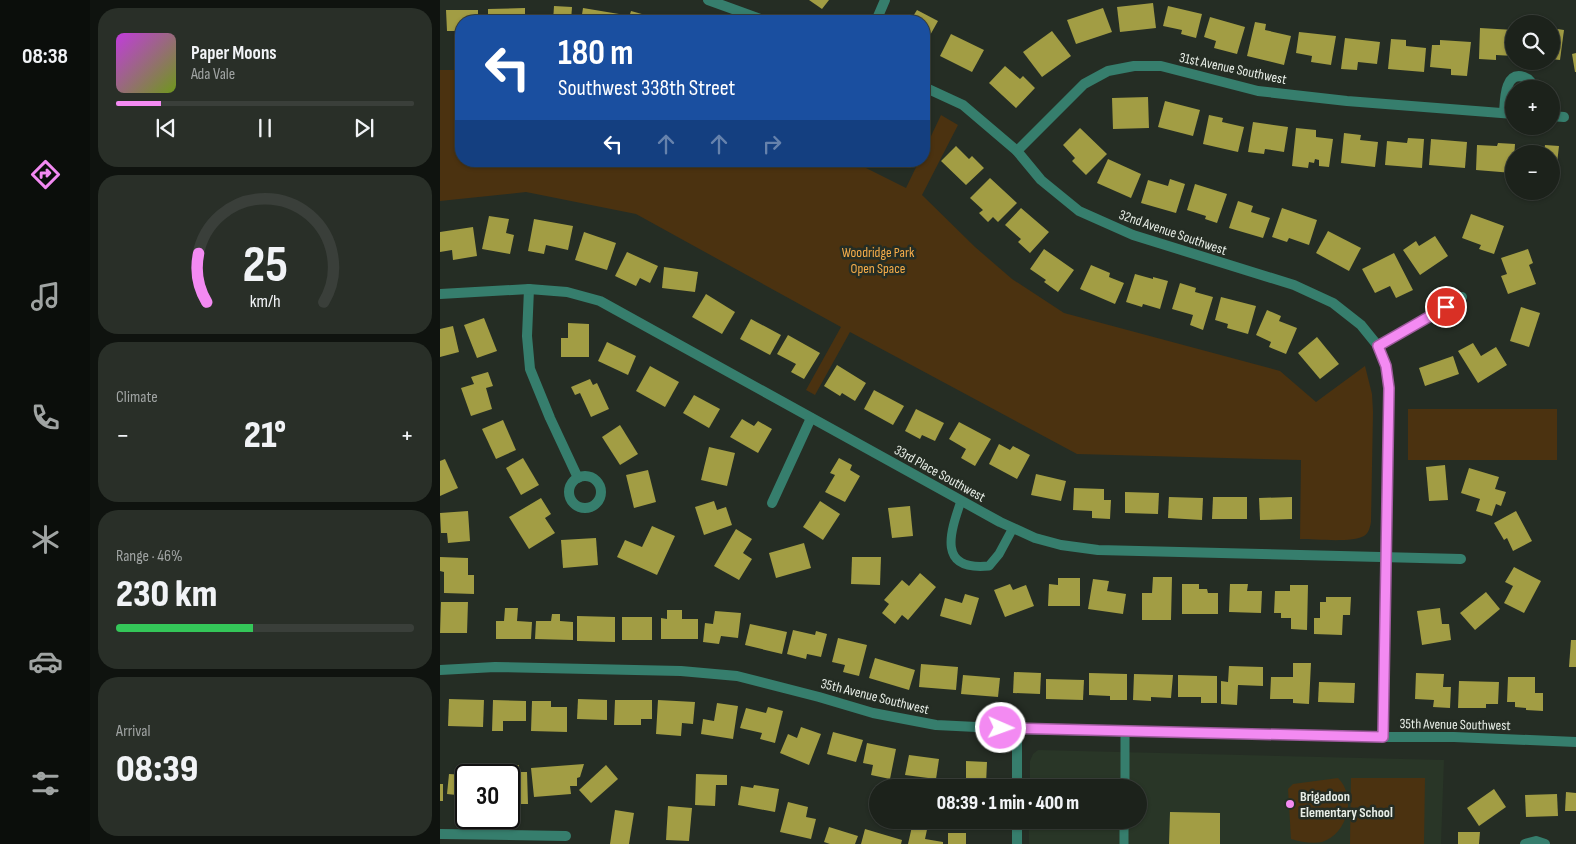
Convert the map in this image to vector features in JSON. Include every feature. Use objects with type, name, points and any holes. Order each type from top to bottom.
[{"type":"street","points":[[708,0],[749,15]]},
{"type":"street","points":[[879,15],[886,0]]},
{"type":"street","name":"31st Avenue Southwest","points":[[1017,151],[1084,84],[1108,71],[1134,66],[1161,66],[1268,92],[1347,101],[1505,113]]},
{"type":"street","name":"31st Avenue Southwest","points":[[1511,80],[1516,77],[1529,80]]},
{"type":"street","name":"32nd Avenue Southwest","points":[[930,90],[963,105],[1017,151],[1041,180],[1078,211],[1133,235],[1294,285],[1333,303],[1360,325],[1378,346]]},
{"type":"street","points":[[1560,117],[1564,117]]},
{"type":"street","points":[[529,289],[527,336],[530,369],[578,478]]},
{"type":"street","name":"33rd Place Southwest","points":[[440,294],[529,289],[567,292],[600,301],[961,501],[1035,538],[1061,545],[1098,550],[1461,559]]},
{"type":"street","points":[[1383,737],[1389,388],[1386,366],[1378,346],[1462,297]]},
{"type":"street","points":[[772,503],[811,418]]},
{"type":"street","name":"35th Avenue Southwest","points":[[440,670],[495,667],[681,671],[737,676],[873,713],[936,725],[1017,729],[1454,737],[1576,742]]},
{"type":"street","points":[[1017,729],[1017,779]]},
{"type":"street","points":[[1017,829],[1017,844]]},
{"type":"street","points":[[440,834],[566,836]]},
{"type":"street","points":[[1525,844],[1536,840],[1545,844]]},
{"type":"lane","points":[[961,501],[950,540],[952,553],[957,560],[967,565],[989,566],[999,554],[1013,528]]},
{"type":"lane","points":[[1124,779],[1125,731]]},
{"type":"lane","points":[[1124,829],[1124,844]]},
{"type":"shaded area","name":"Brigadoon Elementary School","points":[[1038,750],[1444,760],[1441,844],[1029,844],[1029,829],[1147,829],[1147,779],[1030,779],[1030,761],[1033,754]]},
{"type":"green space","name":"Woodridge Park Open Space","points":[[440,70],[455,70],[455,167],[864,167],[906,188],[916,167],[930,167],[930,138],[941,115],[958,125],[922,195],[975,247],[1012,279],[1064,313],[1280,371],[1316,402],[1365,366],[1372,394],[1373,412],[1370,528],[1366,535],[1358,538],[1333,540],[1300,539],[1301,460],[1077,454],[850,332],[815,395],[806,390],[841,327],[636,214],[526,192],[440,201]]},
{"type":"green space","points":[[1408,409],[1557,409],[1557,460],[1408,460]]},
{"type":"green space","points":[[1338,778],[1344,786],[1348,804],[1347,814],[1338,831],[1322,842],[1314,843],[1291,839],[1288,789],[1293,784]]},
{"type":"green space","points":[[1351,778],[1425,778],[1424,844],[1350,844]]},
{"type":"building","points":[[809,0],[829,0],[822,9]]},
{"type":"building","points":[[1153,3],[1156,28],[1120,32],[1117,7]]},
{"type":"building","points":[[554,6],[572,7],[571,15],[553,15]]},
{"type":"building","points":[[1168,6],[1202,14],[1196,38],[1181,34],[1182,30],[1163,26]]},
{"type":"building","points":[[525,8],[525,15],[488,15],[488,9]]},
{"type":"building","points":[[583,8],[619,14],[619,15],[582,15]]},
{"type":"building","points":[[1103,8],[1112,32],[1076,44],[1067,20]]},
{"type":"building","points":[[446,10],[478,10],[478,15],[455,15],[455,31],[447,31]]},
{"type":"building","points":[[917,10],[927,15],[914,15]]},
{"type":"building","points":[[631,11],[645,15],[630,15]]},
{"type":"building","points":[[930,17],[938,21],[930,35]]},
{"type":"building","points":[[1210,17],[1245,27],[1237,54],[1214,48],[1216,41],[1204,37]]},
{"type":"building","points":[[1255,22],[1266,24],[1265,30],[1291,36],[1284,65],[1247,56]]},
{"type":"building","points":[[1480,28],[1505,29],[1505,56],[1496,55],[1496,60],[1479,59]]},
{"type":"building","points":[[1560,29],[1564,30],[1560,60]]},
{"type":"building","points":[[1052,31],[1071,56],[1042,77],[1023,52]]},
{"type":"building","points":[[1299,32],[1336,36],[1331,65],[1311,62],[1312,56],[1296,53]]},
{"type":"building","points":[[951,34],[984,50],[972,72],[940,56]]},
{"type":"building","points":[[1345,38],[1380,42],[1377,64],[1358,62],[1357,70],[1341,69]]},
{"type":"building","points":[[1391,39],[1406,40],[1406,46],[1426,48],[1424,72],[1388,69]]},
{"type":"building","points":[[1440,40],[1471,42],[1467,76],[1451,75],[1451,69],[1430,67],[1432,45],[1440,45]]},
{"type":"building","points":[[1576,53],[1576,72],[1575,72],[1572,54]]},
{"type":"building","points":[[1005,66],[1020,79],[1023,76],[1035,88],[1016,108],[989,83]]},
{"type":"building","points":[[1148,97],[1149,128],[1113,129],[1112,98]]},
{"type":"building","points":[[1165,101],[1200,110],[1193,136],[1158,127]]},
{"type":"building","points":[[1209,115],[1223,118],[1222,122],[1244,127],[1238,152],[1203,144]]},
{"type":"building","points":[[1253,122],[1288,127],[1284,152],[1265,149],[1264,154],[1248,152]]},
{"type":"building","points":[[1080,128],[1107,154],[1086,175],[1072,161],[1075,158],[1063,145]]},
{"type":"building","points":[[1296,128],[1316,130],[1316,137],[1333,139],[1329,167],[1319,166],[1319,160],[1315,159],[1314,163],[1309,162],[1308,168],[1292,166]]},
{"type":"building","points":[[1344,133],[1361,135],[1360,140],[1378,142],[1375,167],[1341,163]]},
{"type":"building","points":[[1408,138],[1424,139],[1422,168],[1385,165],[1387,141],[1407,143]]},
{"type":"building","points":[[1431,139],[1467,142],[1465,168],[1429,165]]},
{"type":"building","points":[[1498,143],[1515,144],[1505,145],[1505,172],[1476,170],[1477,145],[1497,146]]},
{"type":"building","points":[[956,146],[969,159],[972,156],[984,168],[966,185],[941,161]]},
{"type":"building","points":[[1108,159],[1141,174],[1131,198],[1097,183]]},
{"type":"building","points":[[990,178],[1017,203],[998,222],[993,217],[988,222],[979,213],[983,210],[970,198]]},
{"type":"building","points":[[1170,179],[1185,184],[1176,213],[1141,203],[1148,180],[1168,186]]},
{"type":"building","points":[[1195,184],[1227,194],[1217,223],[1205,219],[1206,216],[1187,210]]},
{"type":"building","points":[[1238,201],[1253,206],[1251,212],[1270,218],[1263,238],[1229,228]]},
{"type":"building","points":[[1021,208],[1049,232],[1030,253],[1018,242],[1021,239],[1005,225]]},
{"type":"building","points":[[1282,208],[1317,220],[1309,245],[1289,238],[1287,242],[1272,237]]},
{"type":"building","points":[[1471,214],[1504,226],[1494,254],[1479,249],[1481,245],[1462,238]]},
{"type":"building","points":[[489,216],[509,219],[506,233],[514,235],[510,254],[482,249]]},
{"type":"building","points":[[534,219],[573,226],[568,250],[546,245],[544,254],[528,251]]},
{"type":"building","points":[[473,227],[477,256],[453,260],[452,250],[440,252],[440,232]]},
{"type":"building","points":[[1328,231],[1361,248],[1349,271],[1316,253]]},
{"type":"building","points":[[584,232],[616,243],[607,270],[575,260]]},
{"type":"building","points":[[1435,236],[1448,256],[1420,275],[1403,250],[1416,241],[1419,246]]},
{"type":"building","points":[[1044,249],[1074,270],[1058,292],[1044,282],[1046,280],[1030,269]]},
{"type":"building","points":[[1528,249],[1533,263],[1529,265],[1536,284],[1508,294],[1501,276],[1507,274],[1501,258]]},
{"type":"building","points":[[627,252],[658,266],[650,283],[640,278],[636,286],[615,276]]},
{"type":"building","points":[[1394,253],[1413,290],[1396,298],[1390,286],[1375,293],[1362,269]]},
{"type":"building","points":[[1091,265],[1110,273],[1109,277],[1124,283],[1115,304],[1080,289]]},
{"type":"building","points":[[664,267],[698,272],[695,292],[662,288]]},
{"type":"building","points":[[1135,274],[1168,281],[1160,309],[1143,304],[1142,307],[1126,302]]},
{"type":"building","points":[[1180,283],[1196,288],[1195,292],[1213,297],[1203,330],[1190,325],[1193,315],[1172,309]]},
{"type":"building","points":[[706,294],[735,312],[722,334],[692,317]]},
{"type":"building","points":[[1221,297],[1256,306],[1248,334],[1227,328],[1228,324],[1215,320]]},
{"type":"building","points":[[1521,307],[1540,313],[1529,347],[1510,341]]},
{"type":"building","points":[[1267,310],[1281,316],[1279,321],[1297,328],[1286,354],[1269,347],[1271,342],[1256,335]]},
{"type":"building","points":[[484,318],[497,351],[477,358],[464,325]]},
{"type":"building","points":[[751,319],[781,335],[770,355],[740,339]]},
{"type":"building","points":[[568,323],[589,324],[589,357],[561,357],[561,338],[568,338]]},
{"type":"building","points":[[453,326],[459,352],[440,357],[440,329]]},
{"type":"building","points":[[788,335],[820,353],[804,379],[791,372],[796,364],[777,354]]},
{"type":"building","points":[[1317,337],[1339,364],[1320,379],[1298,353]]},
{"type":"building","points":[[607,342],[636,356],[628,375],[598,361]]},
{"type":"building","points":[[1473,343],[1481,356],[1496,347],[1507,365],[1478,383],[1458,351]]},
{"type":"building","points":[[1453,356],[1459,374],[1425,386],[1419,368]]},
{"type":"building","points":[[837,365],[866,383],[855,401],[842,393],[840,396],[824,386]]},
{"type":"building","points":[[650,366],[679,382],[665,407],[636,391]]},
{"type":"building","points":[[488,372],[493,386],[486,388],[492,409],[471,416],[461,388],[474,384],[471,377]]},
{"type":"building","points":[[590,379],[593,385],[597,383],[609,409],[591,417],[580,393],[575,395],[571,387]]},
{"type":"building","points":[[874,390],[904,406],[893,425],[864,409]]},
{"type":"building","points":[[694,395],[720,409],[709,428],[683,413]]},
{"type":"building","points":[[916,409],[944,423],[935,441],[922,435],[920,439],[905,431]]},
{"type":"building","points":[[742,419],[754,426],[758,421],[772,429],[758,453],[730,437]]},
{"type":"building","points":[[503,420],[516,450],[496,459],[482,429]]},
{"type":"building","points":[[959,422],[991,439],[975,466],[961,458],[966,449],[949,439]]},
{"type":"building","points":[[620,425],[638,454],[620,465],[602,437]]},
{"type":"building","points":[[999,444],[1010,450],[1013,446],[1030,455],[1017,479],[989,464]]},
{"type":"building","points":[[709,447],[735,453],[727,486],[701,480]]},
{"type":"building","points":[[523,458],[539,485],[521,495],[506,468]]},
{"type":"building","points":[[839,458],[852,465],[850,470],[860,476],[845,502],[825,492],[835,475],[830,473]]},
{"type":"building","points":[[445,459],[458,488],[440,496],[440,461]]},
{"type":"building","points":[[1445,465],[1448,500],[1429,501],[1426,467]]},
{"type":"building","points":[[1469,468],[1499,477],[1495,489],[1506,492],[1501,506],[1496,504],[1492,516],[1476,511],[1480,499],[1461,493]]},
{"type":"building","points":[[648,470],[656,502],[634,508],[626,475]]},
{"type":"building","points":[[1036,474],[1066,481],[1061,501],[1031,495]]},
{"type":"building","points":[[1074,488],[1104,489],[1104,500],[1111,500],[1110,519],[1092,518],[1092,511],[1073,510]]},
{"type":"building","points":[[1125,492],[1159,493],[1158,514],[1125,513]]},
{"type":"building","points":[[1169,497],[1203,498],[1202,520],[1168,518]]},
{"type":"building","points":[[1213,497],[1247,497],[1247,519],[1212,519]]},
{"type":"building","points":[[1292,497],[1292,519],[1260,520],[1259,498]]},
{"type":"building","points":[[541,498],[551,514],[545,518],[555,533],[529,549],[509,517]]},
{"type":"building","points":[[714,501],[717,510],[726,507],[732,525],[704,535],[695,507]]},
{"type":"building","points":[[820,501],[840,514],[823,540],[803,527]]},
{"type":"building","points":[[910,506],[913,536],[892,538],[888,508]]},
{"type":"building","points":[[468,511],[470,541],[448,543],[447,533],[441,533],[440,513]]},
{"type":"building","points":[[1516,511],[1532,541],[1513,551],[1507,538],[1504,540],[1494,523]]},
{"type":"building","points":[[652,526],[675,536],[657,575],[617,557],[625,540],[642,547]]},
{"type":"building","points":[[736,529],[752,539],[743,553],[752,559],[739,580],[714,566]]},
{"type":"building","points":[[596,538],[598,565],[563,568],[561,540]]},
{"type":"building","points":[[804,543],[811,568],[776,578],[769,553]]},
{"type":"building","points":[[440,557],[468,558],[468,575],[474,575],[474,594],[444,593],[444,572],[440,571]]},
{"type":"building","points":[[852,557],[881,557],[880,585],[851,584]]},
{"type":"building","points":[[1514,567],[1541,581],[1524,613],[1504,603],[1513,586],[1505,582]]},
{"type":"building","points":[[920,573],[936,587],[908,620],[902,615],[895,624],[882,613],[889,604],[884,600],[902,580],[909,586]]},
{"type":"building","points":[[1153,577],[1172,577],[1171,620],[1142,620],[1142,593],[1152,593]]},
{"type":"building","points":[[1058,578],[1080,578],[1080,606],[1048,606],[1049,584],[1058,585]]},
{"type":"building","points":[[1093,579],[1109,581],[1107,591],[1126,594],[1123,614],[1088,609]]},
{"type":"building","points":[[1010,584],[1013,590],[1026,585],[1034,606],[1005,617],[994,590]]},
{"type":"building","points":[[1182,584],[1199,584],[1199,589],[1207,589],[1208,593],[1218,593],[1218,614],[1182,614]]},
{"type":"building","points":[[1230,584],[1248,584],[1247,591],[1262,591],[1261,613],[1229,612]]},
{"type":"building","points":[[1290,585],[1308,585],[1307,630],[1291,629],[1291,618],[1281,618],[1281,613],[1274,613],[1275,591],[1290,591]]},
{"type":"building","points":[[1486,592],[1500,609],[1475,630],[1460,613]]},
{"type":"building","points":[[965,594],[979,598],[971,625],[940,616],[945,598],[962,603]]},
{"type":"building","points":[[1326,597],[1351,597],[1350,615],[1343,615],[1342,635],[1314,634],[1314,618],[1320,618],[1320,602],[1326,602]]},
{"type":"building","points":[[441,602],[468,602],[467,633],[440,633]]},
{"type":"building","points":[[505,608],[518,608],[517,621],[532,622],[531,639],[496,639],[496,621],[504,621]]},
{"type":"building","points":[[1440,608],[1442,624],[1449,624],[1451,640],[1422,645],[1417,611]]},
{"type":"building","points":[[667,610],[682,610],[682,619],[698,619],[698,639],[661,639],[661,618],[667,619]]},
{"type":"building","points":[[715,611],[741,613],[738,638],[721,636],[719,644],[703,642],[705,623],[713,624]]},
{"type":"building","points":[[552,614],[560,614],[560,621],[573,622],[573,640],[535,639],[536,621],[551,621]]},
{"type":"building","points":[[577,616],[615,617],[615,642],[577,641]]},
{"type":"building","points":[[622,617],[652,617],[652,640],[622,640]]},
{"type":"building","points":[[750,624],[787,632],[782,654],[745,645]]},
{"type":"building","points":[[793,630],[815,635],[816,631],[827,634],[821,657],[807,654],[806,659],[787,654]]},
{"type":"building","points":[[838,638],[867,645],[859,676],[843,672],[845,665],[832,662]]},
{"type":"building","points":[[1571,640],[1576,640],[1576,667],[1569,667]]},
{"type":"building","points":[[875,658],[915,670],[909,690],[869,678]]},
{"type":"building","points":[[1293,663],[1311,663],[1309,704],[1293,703],[1293,699],[1270,699],[1271,677],[1293,677]]},
{"type":"building","points":[[921,664],[958,667],[956,690],[919,687]]},
{"type":"building","points":[[1229,666],[1263,667],[1263,686],[1238,685],[1237,705],[1221,704],[1221,681],[1228,682]]},
{"type":"building","points":[[1014,672],[1041,673],[1040,694],[1013,693]]},
{"type":"building","points":[[1089,673],[1127,674],[1127,700],[1110,700],[1110,696],[1089,695]]},
{"type":"building","points":[[1416,673],[1444,674],[1443,687],[1451,687],[1450,708],[1433,707],[1434,700],[1415,699]]},
{"type":"building","points":[[1134,674],[1173,675],[1171,698],[1151,697],[1151,701],[1133,700]]},
{"type":"building","points":[[963,675],[1000,678],[998,697],[961,694]]},
{"type":"building","points":[[1178,675],[1217,676],[1217,703],[1201,703],[1201,697],[1178,697]]},
{"type":"building","points":[[1508,677],[1535,677],[1535,693],[1543,693],[1543,711],[1526,710],[1526,708],[1515,707],[1515,702],[1507,702]]},
{"type":"building","points":[[1046,679],[1084,680],[1083,700],[1046,699]]},
{"type":"building","points":[[1459,681],[1499,682],[1498,704],[1486,704],[1486,708],[1458,708]]},
{"type":"building","points":[[1319,682],[1355,683],[1354,703],[1318,702]]},
{"type":"building","points":[[449,699],[484,700],[483,727],[448,726]]},
{"type":"building","points":[[578,699],[607,700],[607,720],[577,719]]},
{"type":"building","points":[[493,700],[526,701],[526,721],[503,721],[503,731],[492,731]]},
{"type":"building","points":[[615,700],[652,700],[652,719],[641,719],[641,725],[614,725]]},
{"type":"building","points":[[658,700],[695,702],[693,724],[682,723],[681,736],[656,734]]},
{"type":"building","points":[[532,701],[551,701],[551,707],[567,707],[567,732],[531,731]]},
{"type":"building","points":[[717,703],[738,706],[733,739],[701,734],[703,719],[714,721]]},
{"type":"building","points":[[768,707],[783,711],[775,743],[760,739],[762,733],[740,728],[746,708],[766,713]]},
{"type":"building","points":[[801,727],[821,734],[809,765],[780,753],[788,734],[797,738]]},
{"type":"building","points":[[833,732],[863,740],[856,762],[827,754]]},
{"type":"building","points":[[867,743],[896,749],[890,779],[871,775],[873,765],[863,763]]},
{"type":"building","points":[[909,755],[939,759],[936,779],[905,775]]},
{"type":"building","points":[[966,761],[987,762],[986,779],[966,779]]},
{"type":"building","points":[[584,764],[580,777],[577,778],[577,786],[570,786],[571,794],[534,797],[531,768]]},
{"type":"building","points":[[606,765],[618,779],[591,803],[579,790]]},
{"type":"building","points":[[520,772],[527,772],[528,804],[520,804]]},
{"type":"building","points":[[449,774],[455,774],[455,795],[447,794]]},
{"type":"building","points":[[696,774],[727,775],[727,785],[716,785],[715,806],[695,805]]},
{"type":"building","points":[[440,784],[443,784],[443,801],[440,801]]},
{"type":"building","points":[[754,785],[779,789],[775,812],[738,805],[741,786],[753,788]]},
{"type":"building","points":[[1494,789],[1506,807],[1479,826],[1467,808]]},
{"type":"building","points":[[1566,792],[1576,793],[1576,811],[1565,811]]},
{"type":"building","points":[[1557,794],[1558,816],[1526,817],[1525,795]]},
{"type":"building","points":[[788,802],[808,807],[806,817],[816,819],[811,839],[780,832]]},
{"type":"building","points":[[668,806],[692,808],[689,841],[666,840]]},
{"type":"building","points":[[615,810],[634,813],[629,844],[610,844]]},
{"type":"building","points":[[1170,812],[1220,813],[1220,844],[1169,844]]},
{"type":"building","points":[[829,827],[858,836],[855,844],[830,844],[824,842]]},
{"type":"building","points":[[865,829],[902,840],[901,844],[861,844]]},
{"type":"building","points":[[911,829],[927,829],[925,839],[943,842],[943,844],[908,844]]},
{"type":"building","points":[[1458,832],[1480,832],[1479,844],[1458,844]]},
{"type":"building","points":[[948,833],[966,833],[966,844],[948,844]]},
{"type":"place","name":"Brigadoon Elementary School","points":[[1290,804]]},
{"type":"route","points":[[1001,728],[1383,737],[1389,388],[1386,366],[1378,346],[1446,307]]}]
